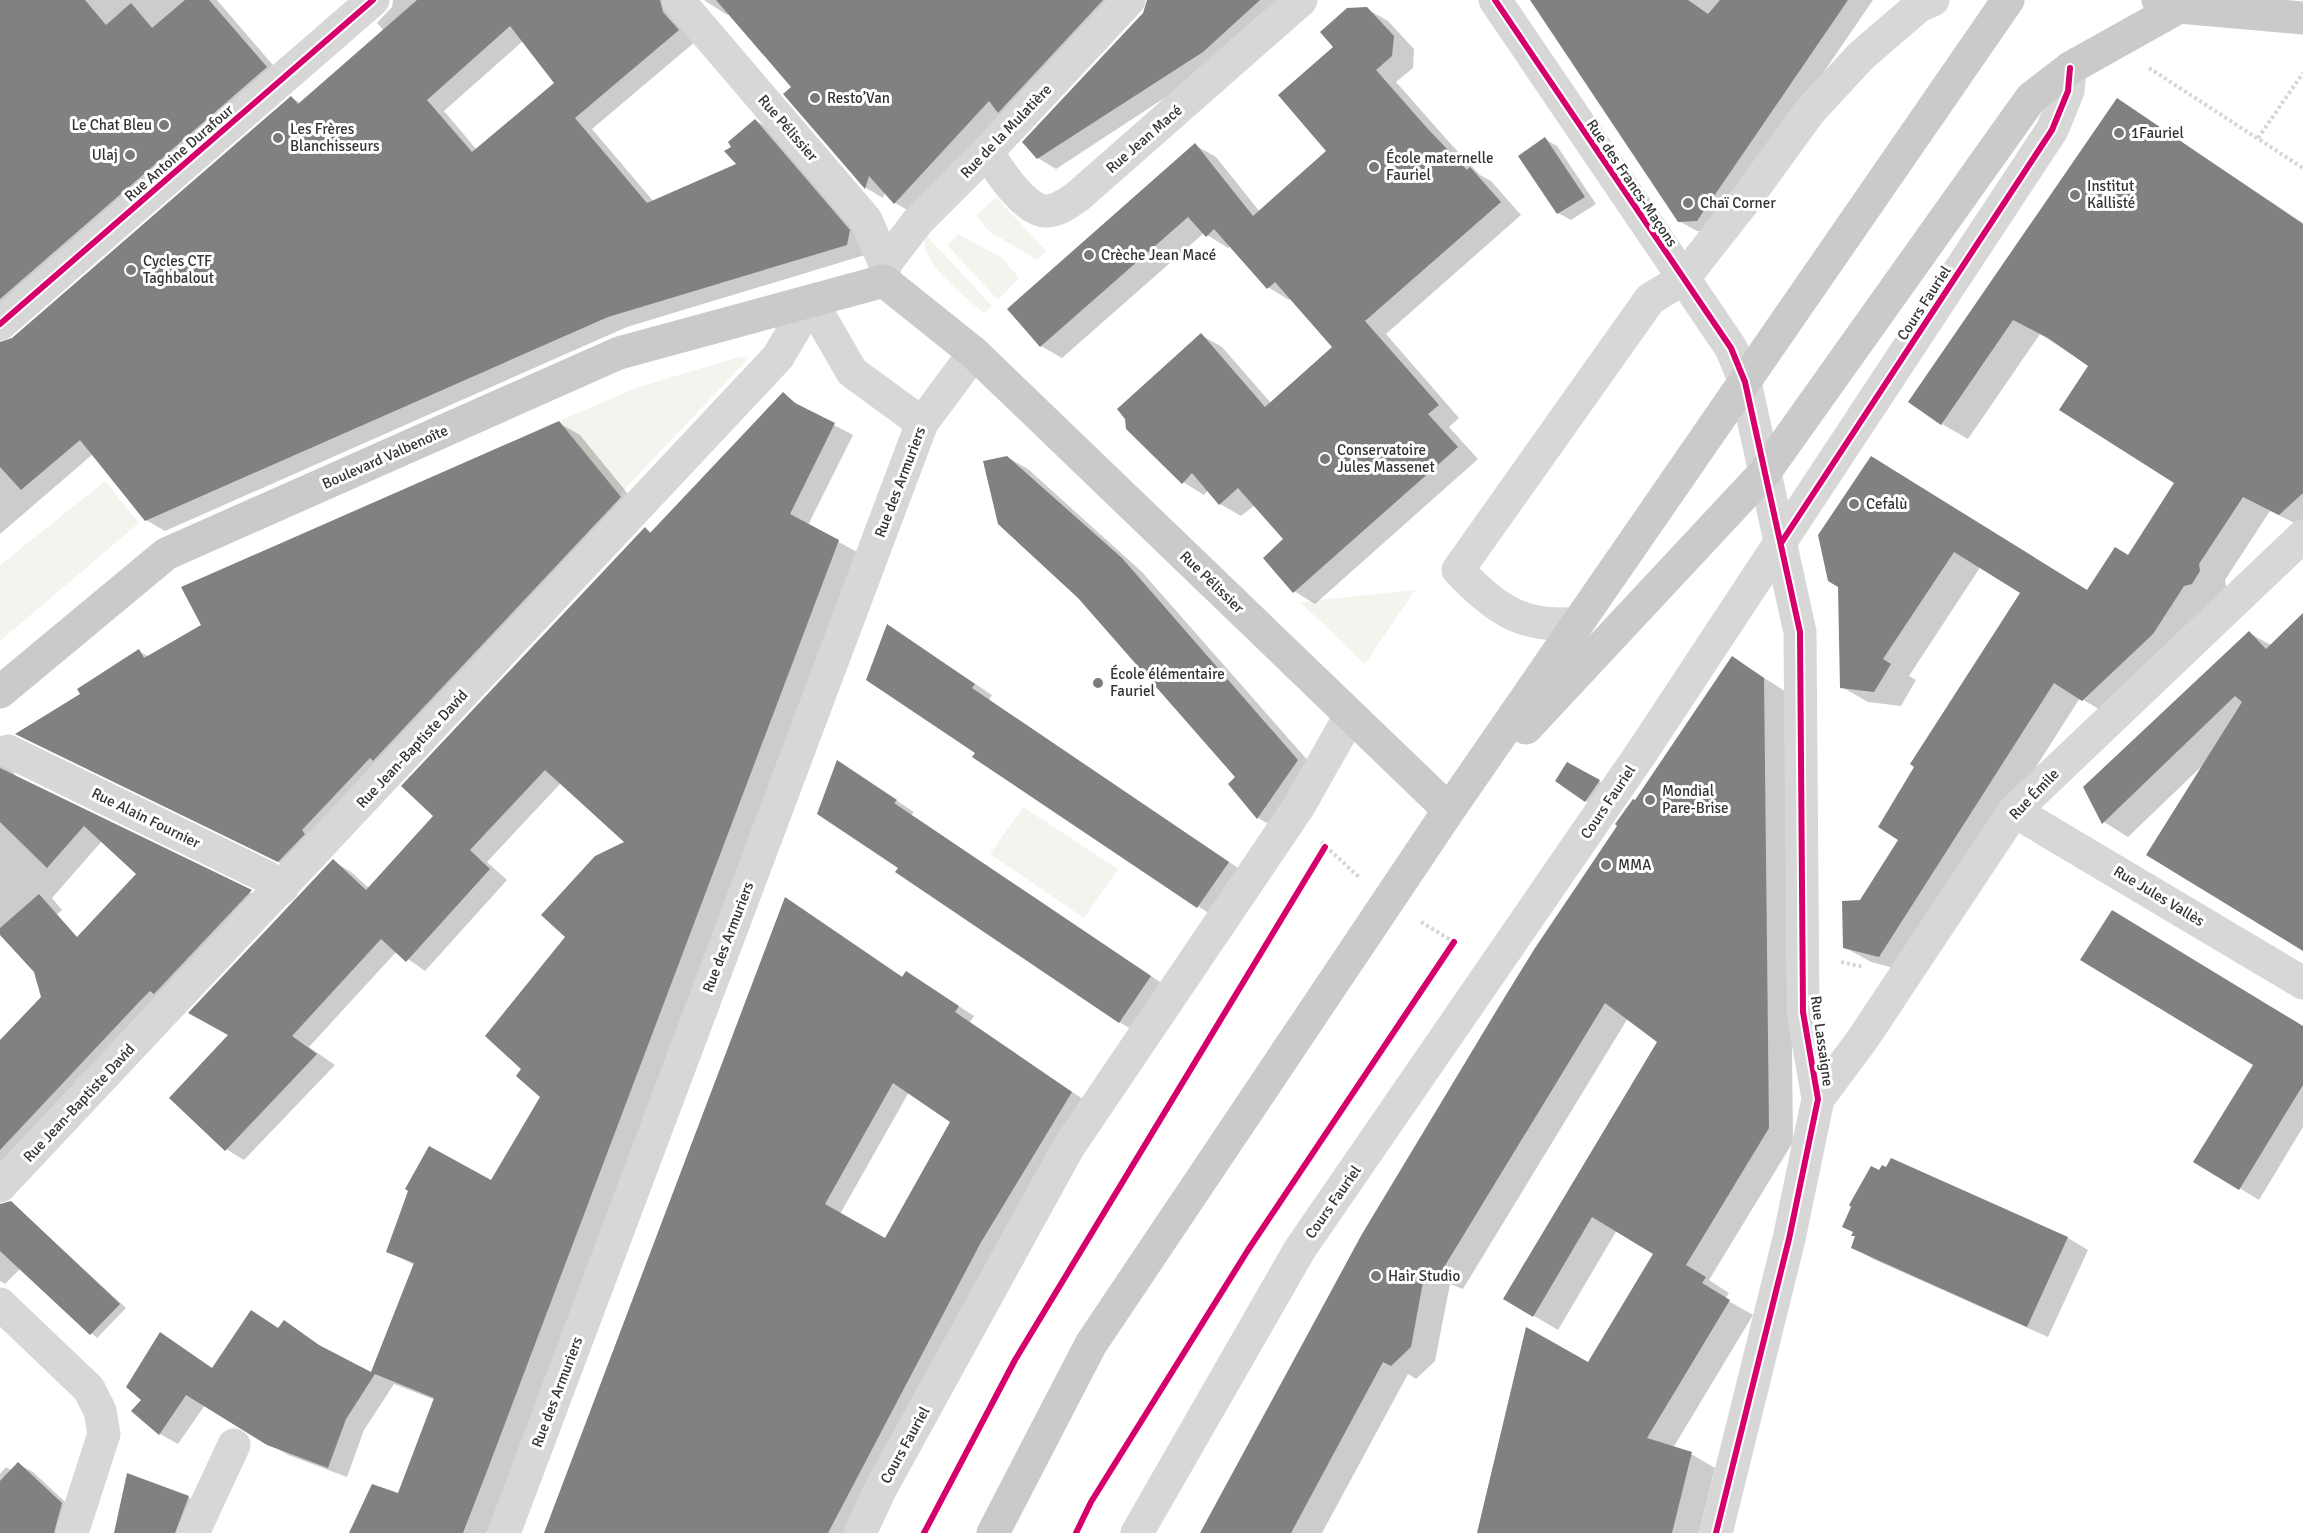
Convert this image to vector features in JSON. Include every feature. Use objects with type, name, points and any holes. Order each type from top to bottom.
[{"type":"main road","name":"Cours Fauriel","points":[[993,1533],[1091,1344],[1449,810],[2008,0]]},
{"type":"main road","name":"Cours Fauriel","points":[[1449,810],[1765,472],[2031,98],[2070,68],[2169,4]]},
{"type":"main road","points":[[2169,4],[2303,18]]},
{"type":"main road","name":"Boulevard Valbenoîte","points":[[0,692],[166,554],[619,353],[812,302],[885,272]]},
{"type":"main road","name":"Rue Pélissier","points":[[885,272],[974,353],[1449,810]]},
{"type":"street","name":"Rue Antoine Durafour","points":[[0,324],[373,0]]},
{"type":"street","name":"Rue Pélissier","points":[[678,0],[867,220],[885,272]]},
{"type":"street","name":"Rue de la Mulatière","points":[[885,272],[918,221],[987,152],[1129,0]]},
{"type":"street","name":"Rue Jean Macé","points":[[987,152],[1001,174],[1033,209],[1046,211],[1060,208],[1077,197],[1301,0]]},
{"type":"street","name":"Rue des Francs-Maçons","points":[[1495,0],[1731,348],[1745,382]]},
{"type":"street","points":[[1578,623],[1554,626],[1529,622],[1506,611],[1480,593],[1458,570],[1650,299],[1683,279],[1749,195],[1810,111],[1861,56],[1919,6],[1933,0]]},
{"type":"street","name":"Cours Fauriel","points":[[1137,1533],[1300,1249],[1642,752],[2052,130],[2068,91],[2070,68]]},
{"type":"street","points":[[812,302],[852,372],[922,423]]},
{"type":"street","name":"Rue Jean-Baptiste David","points":[[0,1186],[778,357],[812,302]]},
{"type":"street","name":"Rue des Armuriers","points":[[504,1533],[922,423],[974,353]]},
{"type":"street","points":[[1745,382],[1765,472]]},
{"type":"street","name":"Rue Lassaigne","points":[[1716,1533],[1784,1262],[1818,1098],[1803,1012],[1800,632],[1765,472]]},
{"type":"street","name":"Rue Émile","points":[[1818,1098],[1862,1040],[2014,811],[2303,536]]},
{"type":"street","name":"Cours Fauriel","points":[[860,1533],[880,1490],[1068,1148],[1299,806],[1350,716]]},
{"type":"street","name":"Rue Alain Fournier","points":[[8,751],[267,877],[282,888]]},
{"type":"street","name":"Rue Jules Vallès","points":[[2014,811],[2303,983]]},
{"type":"street","points":[[0,1304],[89,1389],[100,1411],[105,1434],[72,1533]]},
{"type":"street","points":[[193,1533],[234,1445]]},
{"type":"path","points":[[2148,67],[2303,168]]},
{"type":"path","points":[[2258,138],[2303,73]]},
{"type":"path","points":[[1802,954],[1905,975]]},
{"type":"shaded area","points":[[996,197],[1046,251],[1037,260],[989,231],[976,216]]},
{"type":"shaded area","points":[[925,234],[992,306],[984,314],[935,267],[928,256]]},
{"type":"shaded area","points":[[958,234],[1002,258],[1019,278],[998,300],[947,245]]},
{"type":"shaded area","points":[[742,356],[747,360],[619,495],[559,421],[639,387]]},
{"type":"shaded area","points":[[105,481],[139,523],[0,641],[0,565]]},
{"type":"shaded area","points":[[1415,590],[1365,664],[1300,602]]},
{"type":"shaded area","points":[[1023,807],[1118,869],[1084,918],[990,854]]},
{"type":"building","points":[[0,0],[85,0],[106,25],[131,3],[152,28],[185,0],[209,0],[267,67],[0,299]]},
{"type":"building","points":[[417,0],[660,0],[663,12],[679,30],[575,118],[647,203],[736,164],[724,151],[731,147],[728,142],[755,119],[850,230],[847,245],[608,317],[145,521],[80,440],[21,490],[0,467],[0,342],[12,338],[291,96],[298,104]],"holes":[[[510,26],[554,83],[472,152],[427,100]]]},
{"type":"building","points":[[716,0],[1103,0],[998,113],[989,101],[894,204],[869,176],[865,189],[783,94],[791,87]]},
{"type":"building","points":[[1147,0],[1260,0],[1203,52],[1037,159],[1022,142],[1143,13]]},
{"type":"building","points":[[1530,0],[1688,0],[1708,14],[1720,0],[1848,0],[1697,221],[1678,222]]},
{"type":"building","points":[[1367,7],[1394,36],[1392,56],[1376,70],[1427,128],[1467,170],[1470,167],[1501,202],[1365,321],[1439,405],[1428,414],[1458,447],[1293,593],[1263,558],[1283,539],[1238,488],[1219,505],[1192,473],[1182,484],[1126,429],[1125,419],[1117,409],[1201,333],[1265,407],[1332,347],[1275,282],[1267,289],[1214,229],[1206,237],[1188,217],[1040,347],[1007,309],[1195,143],[1253,216],[1326,151],[1278,95],[1333,47],[1320,32],[1347,8]]},
{"type":"building","points":[[2117,98],[2303,224],[2303,493],[2279,515],[2243,497],[2199,564],[2200,571],[2192,584],[2184,586],[2153,634],[2082,701],[2054,683],[1879,957],[1843,948],[1842,901],[1860,900],[1898,840],[1878,827],[1914,767],[1910,764],[2020,593],[1954,552],[1883,659],[1891,664],[1874,692],[1840,688],[1838,587],[1828,581],[1818,535],[1871,456],[2087,590],[2115,547],[2128,555],[2174,483],[2059,410],[2088,366],[2048,338],[2013,320],[1941,425],[1908,402]]},
{"type":"building","points":[[1545,137],[1585,197],[1557,214],[1518,156]]},
{"type":"building","points":[[783,392],[795,403],[835,423],[790,514],[839,540],[487,1471],[463,1533],[349,1533],[372,1484],[398,1493],[434,1398],[375,1374],[346,1419],[328,1468],[267,1445],[186,1395],[159,1435],[131,1411],[141,1400],[126,1387],[160,1332],[212,1368],[251,1310],[278,1328],[284,1320],[319,1345],[371,1372],[414,1263],[386,1252],[408,1191],[405,1189],[429,1146],[491,1180],[540,1097],[516,1076],[521,1069],[485,1036],[565,937],[541,915],[595,856],[624,842],[545,770],[470,850],[490,869],[406,962],[381,939],[292,1036],[317,1054],[225,1151],[169,1098],[228,1035],[188,1013],[333,859],[366,890],[433,816],[401,786],[645,527],[650,533]]},
{"type":"building","points":[[559,421],[621,497],[373,761],[370,758],[302,830],[305,834],[278,862],[15,734],[80,694],[77,689],[139,649],[144,658],[201,625],[181,587]]},
{"type":"building","points":[[1007,456],[1122,558],[1298,760],[1257,819],[1228,784],[1235,777],[1078,598],[998,524],[983,461]]},
{"type":"building","points":[[2303,613],[2303,951],[2146,855],[2242,702],[2235,696],[2102,824],[2083,787],[2249,631],[2266,649]]},
{"type":"building","points":[[887,624],[975,684],[972,688],[1229,862],[1197,908],[972,757],[975,753],[866,680]]},
{"type":"building","points":[[1732,656],[1764,678],[1769,1128],[1686,1265],[1706,1277],[1702,1283],[1730,1300],[1647,1438],[1692,1452],[1672,1533],[1477,1533],[1526,1327],[1588,1362],[1653,1254],[1592,1217],[1533,1317],[1503,1299],[1657,1042],[1605,1003],[1438,1277],[1425,1271],[1411,1347],[1391,1366],[1383,1362],[1291,1533],[1200,1533],[1362,1234],[1498,1008],[1535,948],[1617,826],[1615,824],[1633,799],[1635,800]]},
{"type":"building","points":[[837,760],[897,800],[894,803],[1151,976],[1119,1023],[895,872],[898,868],[817,814]]},
{"type":"building","points":[[1567,762],[1600,780],[1585,802],[1555,781]]},
{"type":"building","points":[[0,768],[252,890],[154,994],[150,991],[140,1001],[0,1150],[0,1040],[41,997],[34,972],[0,935],[0,928],[39,894],[77,937],[136,874],[84,826],[47,868],[0,822]]},
{"type":"building","points":[[785,897],[902,977],[906,971],[959,1006],[955,1012],[1072,1092],[980,1244],[828,1533],[544,1533]],"holes":[[[893,1083],[950,1122],[885,1238],[825,1204]]]},
{"type":"building","points":[[2112,910],[2303,1026],[2303,1085],[2239,1190],[2193,1162],[2253,1065],[2080,960]]},
{"type":"building","points":[[1891,1158],[2068,1237],[2027,1327],[1851,1248],[1855,1236],[1851,1236],[1853,1232],[1842,1227],[1851,1207],[1849,1205],[1871,1166],[1879,1170],[1882,1165],[1886,1167]]},
{"type":"building","points":[[11,1201],[120,1304],[90,1335],[0,1251],[0,1204]]},
{"type":"building","points":[[18,1462],[62,1503],[54,1533],[0,1533],[0,1481]]},
{"type":"building","points":[[127,1473],[189,1496],[175,1533],[114,1533]]},
{"type":"cycle path","points":[[0,324],[373,0]]},
{"type":"cycle path","points":[[1495,0],[1731,348],[1745,382],[1800,632],[1803,1012],[1818,1099],[1789,1239],[1716,1533]]},
{"type":"cycle path","points":[[1781,543],[2052,130],[2068,91],[2070,68]]},
{"type":"cycle path","points":[[924,1533],[1015,1360],[1325,847]]},
{"type":"cycle path","points":[[1076,1533],[1091,1502],[1248,1250],[1454,942]]},
{"type":"place","name":"Resto’Van","points":[[815,98]]},
{"type":"place","name":"Le Chat Bleu","points":[[164,125]]},
{"type":"place","name":"1Fauriel","points":[[2119,133]]},
{"type":"place","name":"Les Frères Blanchisseurs","points":[[278,138]]},
{"type":"place","name":"Ulaj","points":[[130,155]]},
{"type":"place","name":"École maternelle Fauriel","points":[[1374,167]]},
{"type":"place","name":"Institut Kallisté","points":[[2075,195]]},
{"type":"place","name":"Chaï Corner","points":[[1688,203]]},
{"type":"place","name":"Crèche Jean Macé","points":[[1089,255]]},
{"type":"place","name":"Cycles CTF Taghbalout","points":[[131,270]]},
{"type":"place","name":"Conservatoire Jules Massenet","points":[[1325,459]]},
{"type":"place","name":"Cefalù","points":[[1854,504]]},
{"type":"place","name":"École élémentaire Fauriel","points":[[1098,683]]},
{"type":"place","name":"Mondial Pare-Brise","points":[[1650,800]]},
{"type":"place","name":"MMA","points":[[1606,865]]},
{"type":"place","name":"Hair Studio","points":[[1376,1276]]}]
